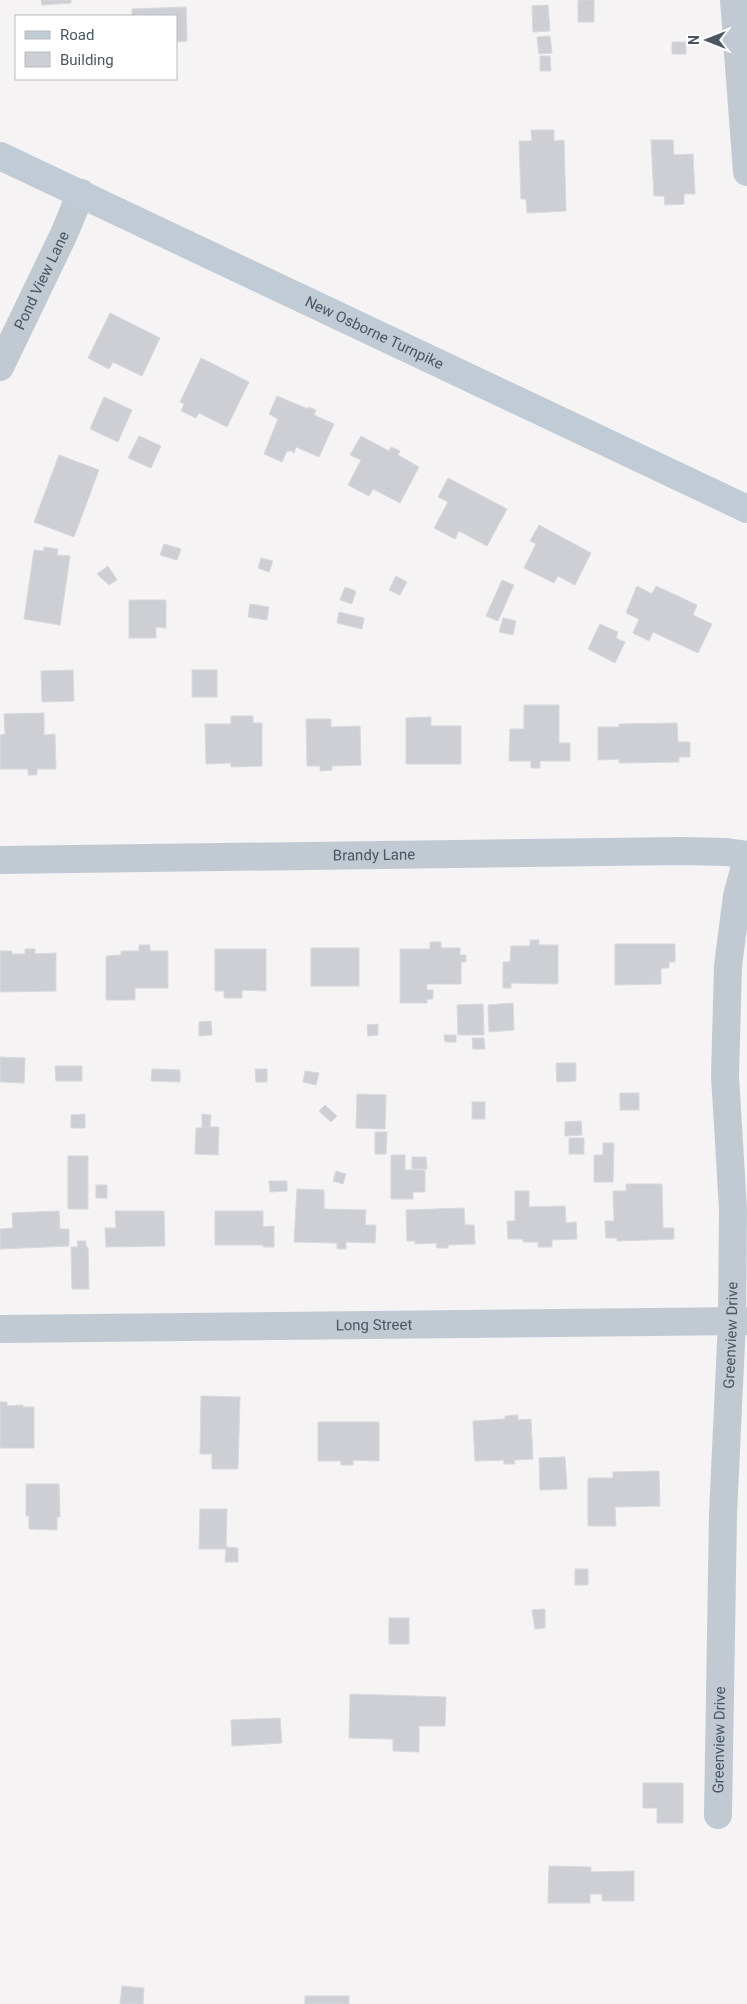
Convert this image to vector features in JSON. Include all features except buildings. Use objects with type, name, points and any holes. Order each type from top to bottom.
[{"type":"street","points":[[734,0],[747,172]]},
{"type":"street","name":"New Osborne Turnpike","points":[[0,156],[747,509]]},
{"type":"street","name":"Pond View Lane","points":[[0,367],[64,234],[81,193]]},
{"type":"street","name":"Brandy Lane","points":[[0,860],[680,851],[726,852],[747,857]]},
{"type":"street","name":"Greenview Drive","points":[[718,1815],[723,1514],[739,1321],[725,1076],[727,984],[737,896],[747,857]]},
{"type":"street","name":"Long Street","points":[[0,1329],[739,1321]]}]
